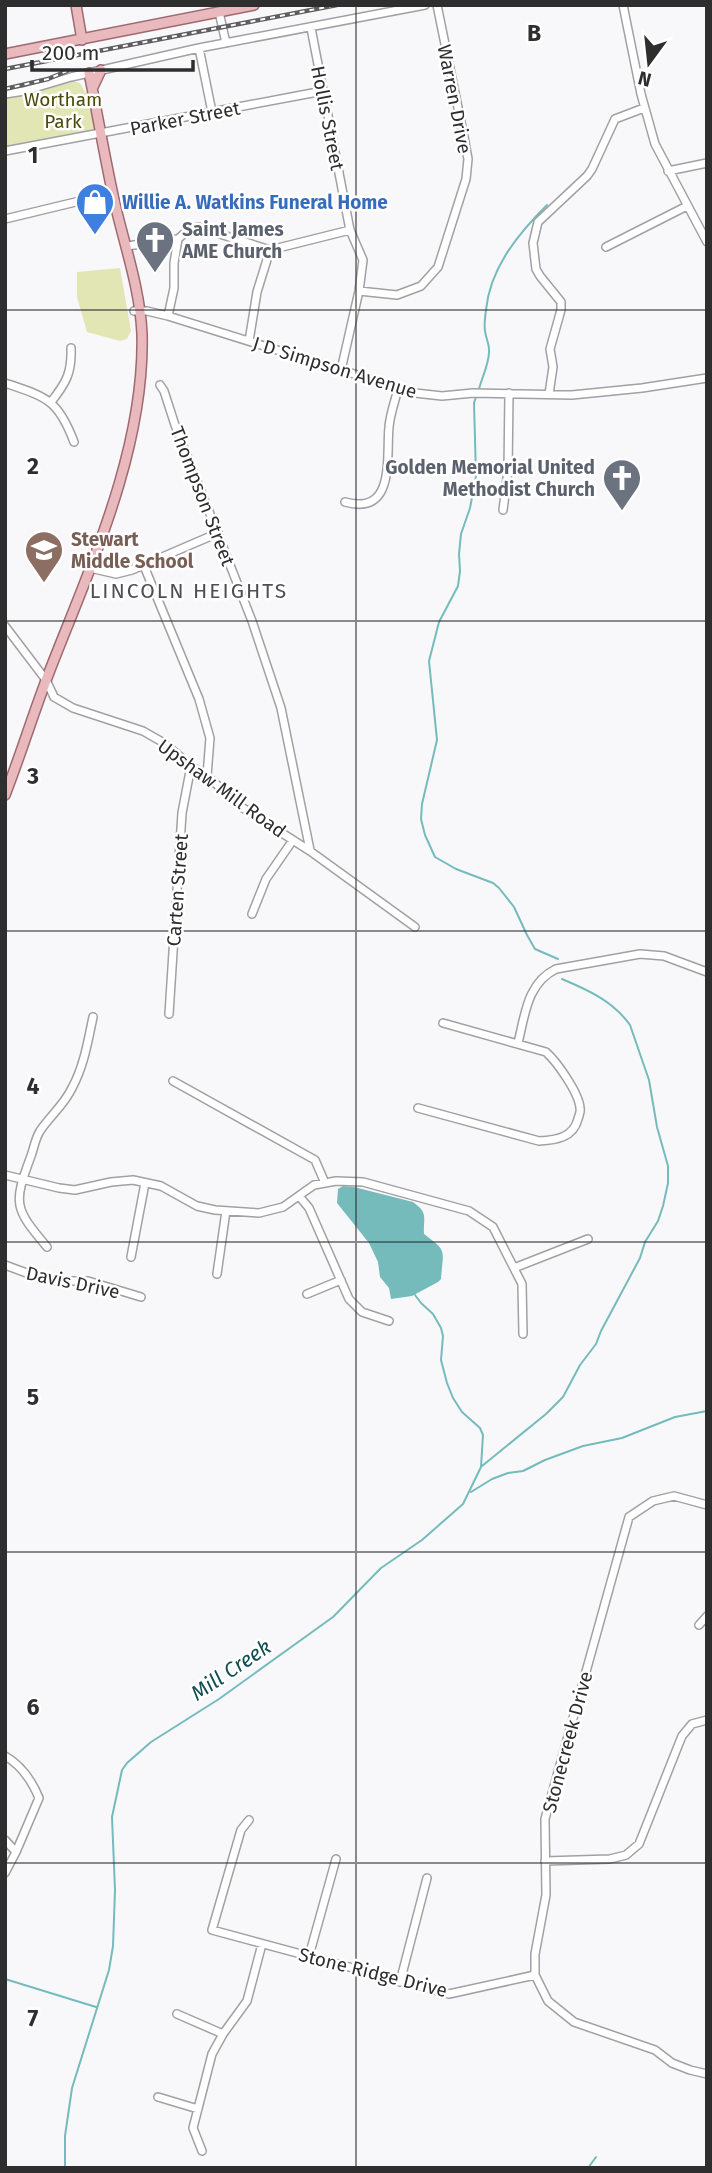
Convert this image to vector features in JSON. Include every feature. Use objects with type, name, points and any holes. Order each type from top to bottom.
[{"type":"main road","points":[[76,5],[82,40]]},
{"type":"main road","points":[[5,54],[254,5]]},
{"type":"main road","points":[[92,89],[102,70]]},
{"type":"main road","points":[[5,795],[90,568],[124,468],[135,422],[142,335],[89,73]]},
{"type":"main road","points":[[116,208],[127,246],[137,310]]},
{"type":"street","points":[[5,94],[199,48],[425,5]]},
{"type":"street","name":"Warren Drive","points":[[359,290],[397,295],[421,286],[438,267],[466,179],[468,159],[437,5]]},
{"type":"street","points":[[623,5],[644,108],[655,144],[707,242]]},
{"type":"street","points":[[219,12],[226,43]]},
{"type":"street","name":"Hollis Street","points":[[311,27],[350,230],[363,260],[341,370]]},
{"type":"street","points":[[199,48],[212,112]]},
{"type":"street","name":"Parker Street","points":[[5,151],[323,91]]},
{"type":"street","points":[[549,394],[553,368],[550,349],[561,302],[536,269],[533,243],[538,222],[581,183],[592,169],[615,119],[644,108]]},
{"type":"street","points":[[668,171],[707,163]]},
{"type":"street","points":[[5,219],[113,193]]},
{"type":"street","points":[[606,247],[687,206]]},
{"type":"street","points":[[127,246],[178,239],[187,231],[198,227],[270,250],[350,230]]},
{"type":"street","points":[[168,316],[174,288],[178,239]]},
{"type":"street","points":[[248,341],[257,292],[270,250]]},
{"type":"street","name":"J D Simpson Avenue","points":[[137,310],[168,316],[415,393],[442,396],[473,393],[572,395],[707,378]]},
{"type":"street","points":[[51,402],[66,384],[70,371],[71,348]]},
{"type":"street","points":[[5,383],[51,402],[66,419],[74,442]]},
{"type":"street","name":"Thompson Street","points":[[160,385],[252,621],[281,708],[310,851]]},
{"type":"street","points":[[345,502],[357,505],[366,503],[383,489],[389,469],[389,423],[398,389]]},
{"type":"street","points":[[503,510],[508,471],[509,393]]},
{"type":"street","points":[[90,568],[116,573],[144,566],[218,533]]},
{"type":"street","points":[[144,566],[199,699],[211,738],[207,776]]},
{"type":"street","name":"Upshaw Mill Road","points":[[5,626],[46,680],[54,697],[86,714],[143,731],[164,743],[243,808],[310,851],[415,927]]},
{"type":"street","name":"Carten Street","points":[[169,1014],[182,813],[191,766]]},
{"type":"street","points":[[252,914],[266,879],[293,840]]},
{"type":"street","points":[[518,1043],[531,993],[545,975],[556,969],[640,954],[664,956],[707,972]]},
{"type":"street","points":[[47,1247],[23,1217],[19,1206],[21,1179],[41,1129],[64,1103],[81,1070],[93,1017]]},
{"type":"street","points":[[418,1108],[539,1141],[555,1140],[568,1135],[576,1125],[580,1108],[575,1094],[556,1062],[546,1052],[443,1023]]},
{"type":"street","points":[[173,1081],[315,1160],[326,1183]]},
{"type":"street","points":[[5,1175],[75,1190],[133,1180],[161,1186],[197,1206],[259,1213],[283,1207],[314,1185],[336,1181],[363,1182],[469,1211],[493,1227],[522,1284],[523,1334]]},
{"type":"street","points":[[131,1257],[145,1183]]},
{"type":"street","points":[[299,1196],[309,1208],[349,1299],[362,1312],[389,1321]]},
{"type":"street","points":[[217,1274],[226,1211]]},
{"type":"street","points":[[514,1268],[588,1239]]},
{"type":"street","name":"Davis Drive","points":[[5,1265],[40,1278],[88,1281],[141,1297]]},
{"type":"street","points":[[307,1294],[341,1280]]},
{"type":"street","name":"Stonecreek Drive","points":[[535,1975],[535,1954],[546,1895],[545,1819],[629,1517],[653,1501],[674,1496],[707,1505]]},
{"type":"street","points":[[699,1625],[707,1616]]},
{"type":"street","points":[[545,1861],[610,1859],[626,1855],[639,1843],[682,1736],[692,1724],[707,1720]]},
{"type":"street","points":[[5,1756],[24,1772],[39,1798],[5,1872]]},
{"type":"street","name":"Stone Ridge Drive","points":[[249,1820],[241,1830],[212,1930],[449,1994],[535,1975]]},
{"type":"street","points":[[5,1840],[16,1852]]},
{"type":"street","points":[[309,1956],[336,1859]]},
{"type":"street","points":[[400,1982],[426,1878]]},
{"type":"street","points":[[202,2151],[193,2128],[212,2054],[247,2001],[262,1944]]},
{"type":"street","points":[[535,1975],[548,2001],[574,2022],[655,2050],[672,2063],[707,2074]]},
{"type":"street","points":[[177,2014],[223,2034]]},
{"type":"street","points":[[158,2097],[198,2109]]},
{"type":"green space","name":"Wortham Park","points":[[73,81],[80,83],[88,93],[96,130],[5,147],[5,97],[26,95]]},
{"type":"green space","points":[[120,268],[131,331],[127,339],[120,341],[87,332],[77,297],[77,272]]},
{"type":"water","points":[[343,1186],[413,1202],[418,1206],[424,1216],[424,1234],[437,1244],[442,1252],[441,1279],[412,1296],[391,1299],[389,1288],[380,1277],[378,1262],[369,1243],[337,1203],[338,1189]]},
{"type":"waterway","points":[[479,389],[489,357],[485,321],[493,280],[516,240],[547,205]]},
{"type":"waterway","points":[[476,397],[476,476],[470,508],[461,534],[458,586],[439,622],[429,661],[437,740],[421,819],[435,857],[456,869],[493,883],[514,907],[535,949],[558,959]]},
{"type":"waterway","points":[[482,1466],[563,1397],[580,1365],[596,1344],[640,1258],[645,1242],[658,1221],[668,1183],[668,1166],[657,1127],[649,1080],[630,1025],[608,1003],[562,979]]},
{"type":"waterway","name":"Mill Creek","points":[[65,2168],[65,2136],[72,2088],[109,1970],[113,1946],[115,1890],[112,1817],[122,1770],[151,1742],[219,1699],[333,1617],[381,1568],[422,1540],[463,1504],[481,1467],[483,1435],[453,1398],[441,1360],[441,1328],[433,1314],[415,1295]]},
{"type":"waterway","name":"Mill Creek","points":[[471,1492],[492,1479],[523,1471],[583,1446],[622,1438],[675,1417],[707,1411]]},
{"type":"waterway","points":[[5,1979],[96,2007]]},
{"type":"waterway","points":[[588,2168],[596,2157]]},
{"type":"railway","points":[[5,69],[337,5]]},
{"type":"railway","points":[[5,89],[48,79],[67,71]]},
{"type":"place","name":"Willie A. Watkins Funeral Home","points":[[95,236]]},
{"type":"place","name":"Saint James AME Church","points":[[155,274]]},
{"type":"place","name":"Golden Memorial United Methodist Church","points":[[622,512]]},
{"type":"place","name":"Stewart Middle School","points":[[44,584]]},
{"type":"district","name":"LINCOLN HEIGHTS","points":[[189,591]]}]
